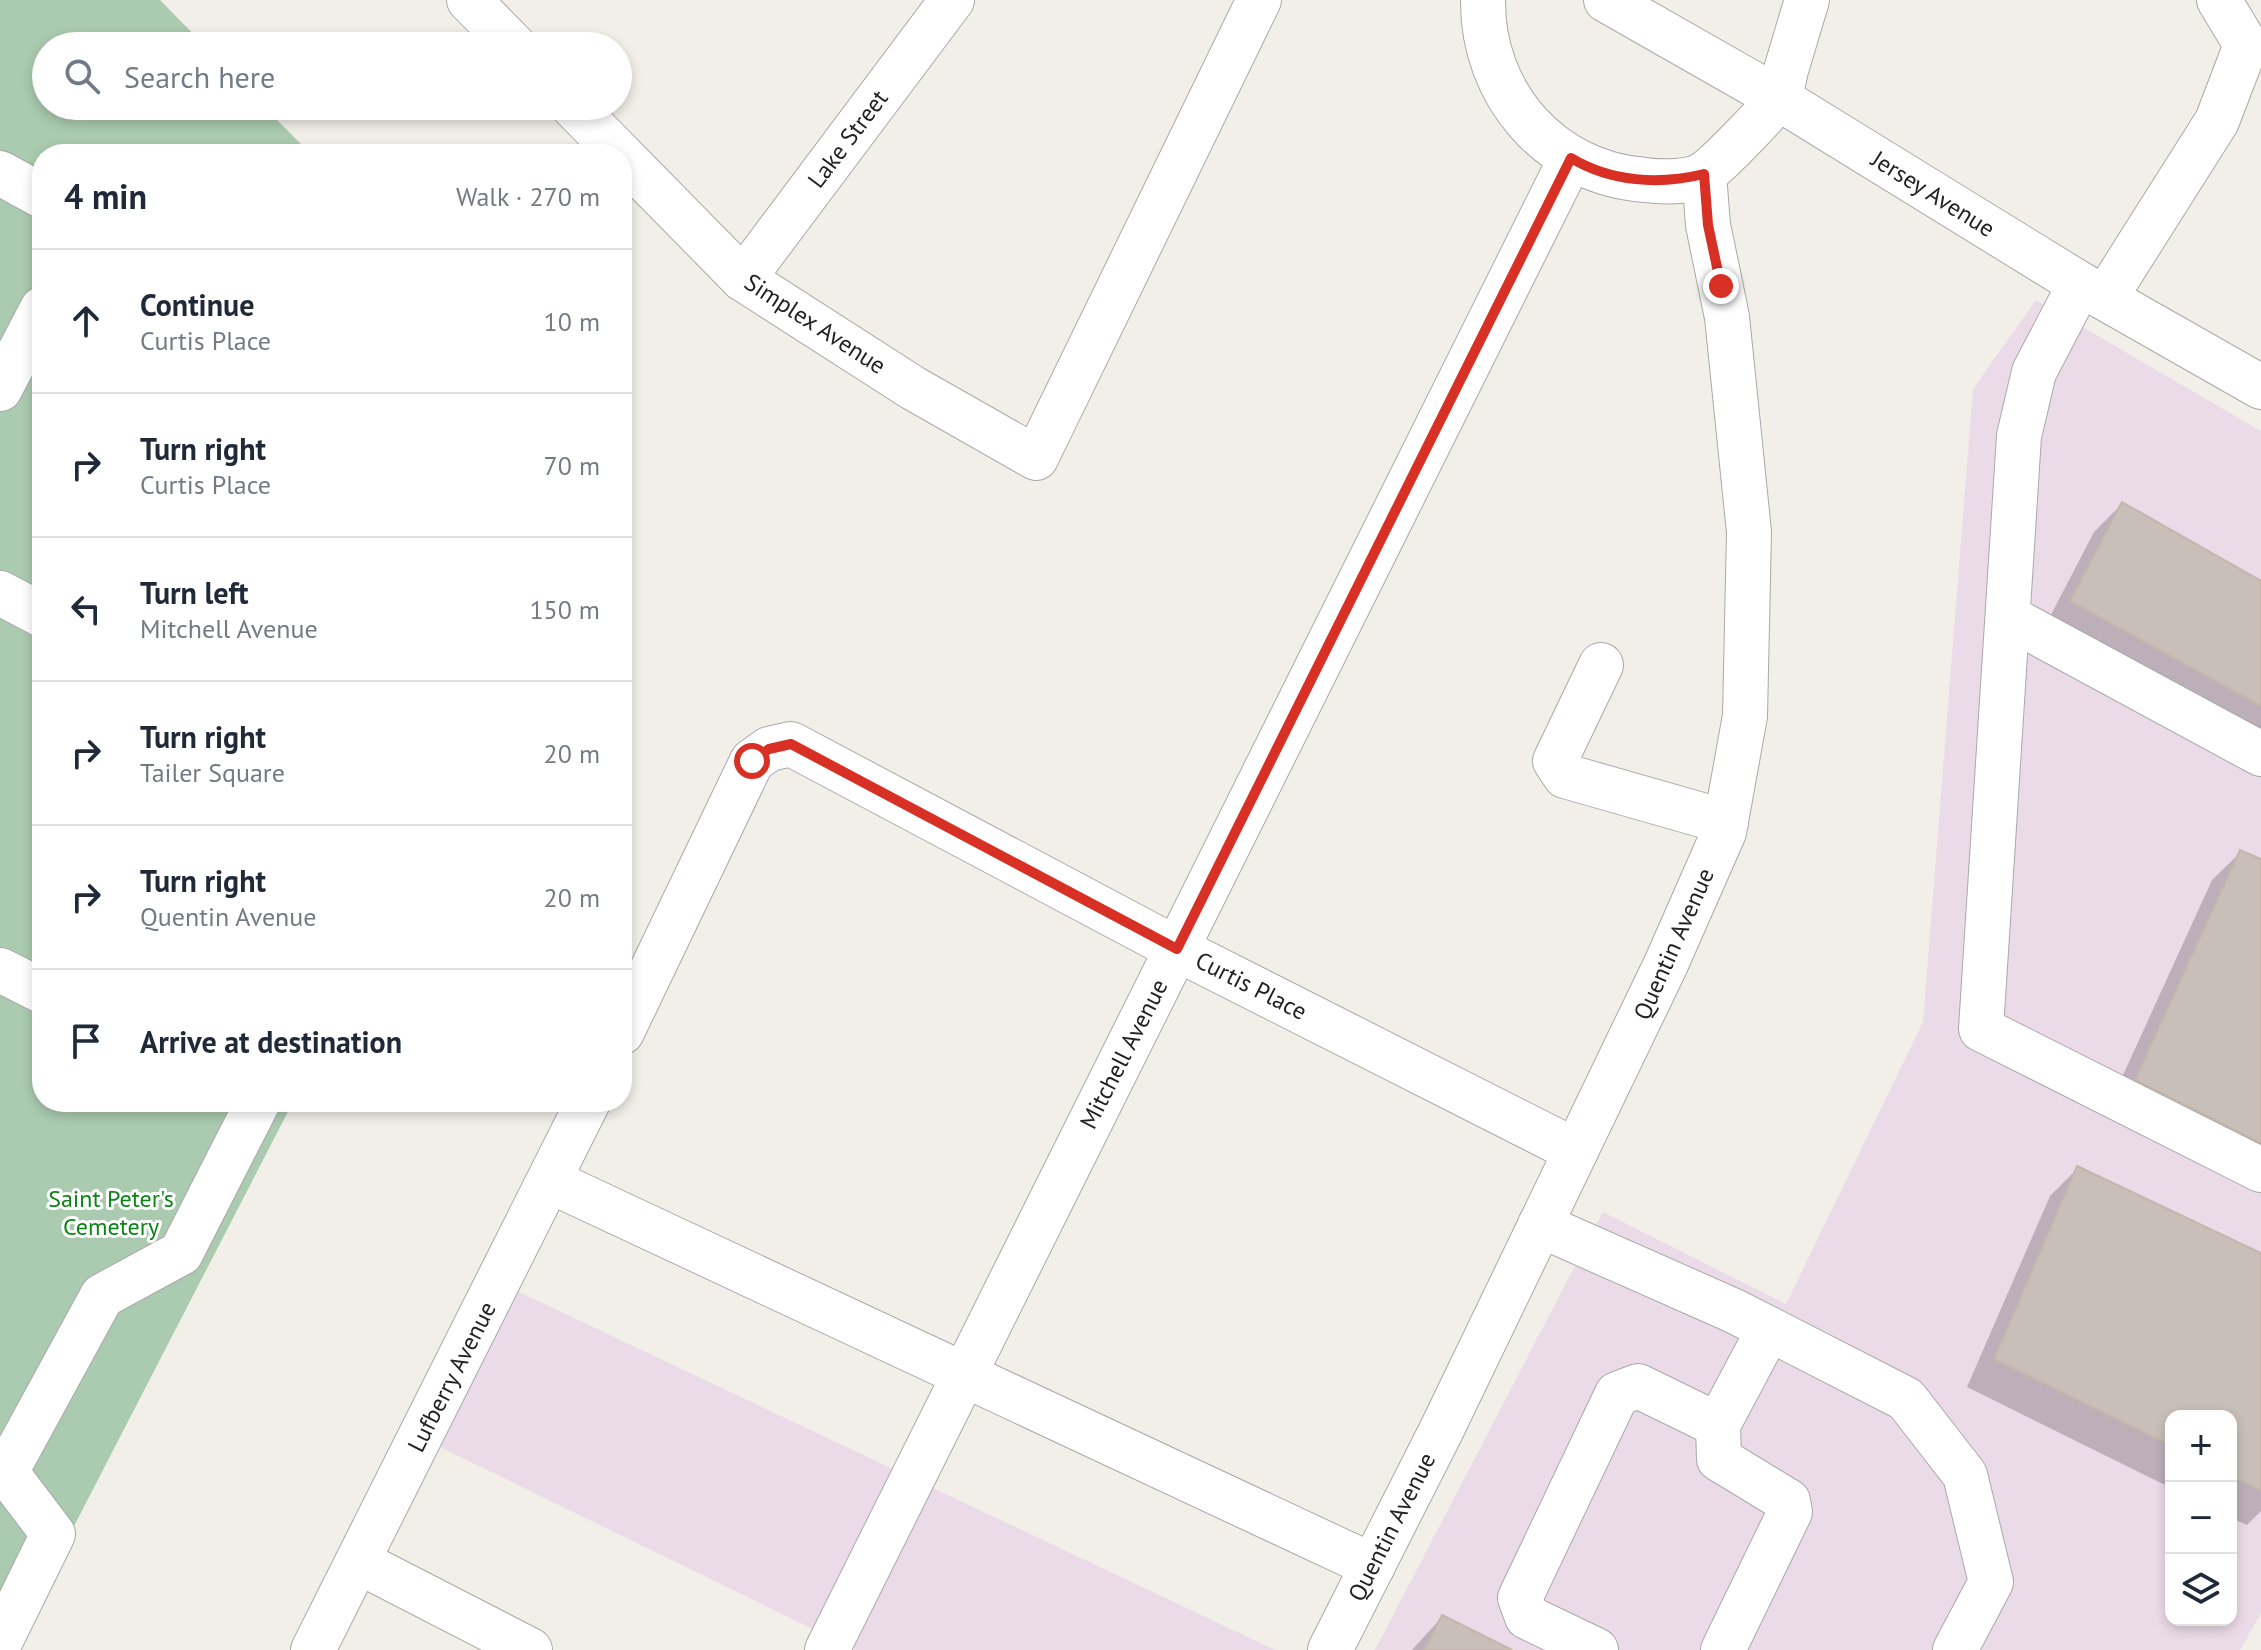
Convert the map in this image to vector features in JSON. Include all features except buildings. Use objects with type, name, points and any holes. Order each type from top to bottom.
[{"type":"street","points":[[469,0],[500,32]]},
{"type":"street","name":"Lake Street","points":[[743,279],[952,0]]},
{"type":"street","name":"Simplex Avenue","points":[[632,166],[743,279],[913,388],[1036,458],[1259,0]]},
{"type":"street","points":[[1483,0],[1487,45],[1503,88],[1529,125],[1571,158],[1596,170],[1631,179],[1668,180],[1704,174],[1778,98],[1807,0]]},
{"type":"street","name":"Jersey Avenue","points":[[1606,0],[1778,98],[2092,291],[2261,387]]},
{"type":"street","points":[[2219,0],[2246,45],[2217,121],[2034,372],[2019,436],[1981,1029],[2261,1170]]},
{"type":"street","name":"Simplex Avenue","points":[[587,120],[610,144]]},
{"type":"street","name":"Mitchell Avenue","points":[[827,1650],[1571,158]]},
{"type":"street","points":[[0,173],[32,191]]},
{"type":"street","name":"Quentin Avenue","points":[[1330,1650],[1666,964],[1726,822],[1745,716],[1749,532],[1727,317],[1708,225],[1704,174]]},
{"type":"street","points":[[0,389],[32,328]]},
{"type":"street","points":[[0,593],[32,610]]},
{"type":"street","points":[[2008,617],[2261,754]]},
{"type":"street","points":[[1601,665],[1555,761],[1565,776],[1726,822]]},
{"type":"street","name":"Curtis Place","points":[[632,1011],[752,761],[769,749],[791,744],[1177,949],[1576,1151]]},
{"type":"street","points":[[0,970],[32,986]]},
{"type":"street","points":[[0,1642],[53,1534],[3,1470],[102,1296],[181,1253],[253,1112]]},
{"type":"street","name":"Lufberry Avenue","points":[[313,1650],[583,1112]]},
{"type":"street","points":[[550,1181],[1373,1566]]},
{"type":"street","points":[[1540,1225],[1734,1311],[1906,1399],[1965,1475],[1991,1582],[1955,1650]]},
{"type":"street","points":[[1723,1650],[1790,1512],[1788,1501],[1719,1459],[1718,1425],[1769,1329]]},
{"type":"street","points":[[1596,1650],[1527,1617],[1520,1598],[1617,1394],[1638,1386],[1718,1425]]},
{"type":"street","points":[[359,1562],[530,1650]]},
{"type":"shaded area","points":[[2036,300],[2261,431],[2261,1613],[2240,1650],[1375,1650],[1603,1212],[1786,1304],[1923,1022],[1973,389]]},
{"type":"shaded area","points":[[477,1272],[1275,1650],[856,1650],[403,1429]]},
{"type":"green space","name":"Saint Peter's Cemetery","points":[[0,0],[160,0],[191,32],[32,32],[32,120],[277,120],[301,144],[32,144],[32,1112],[288,1112],[10,1650],[0,1650]]},
{"type":"route","points":[[752,761],[769,749],[791,744],[1177,949],[1571,158],[1596,170],[1631,179],[1686,179],[1704,174],[1708,225],[1721,286]]}]
